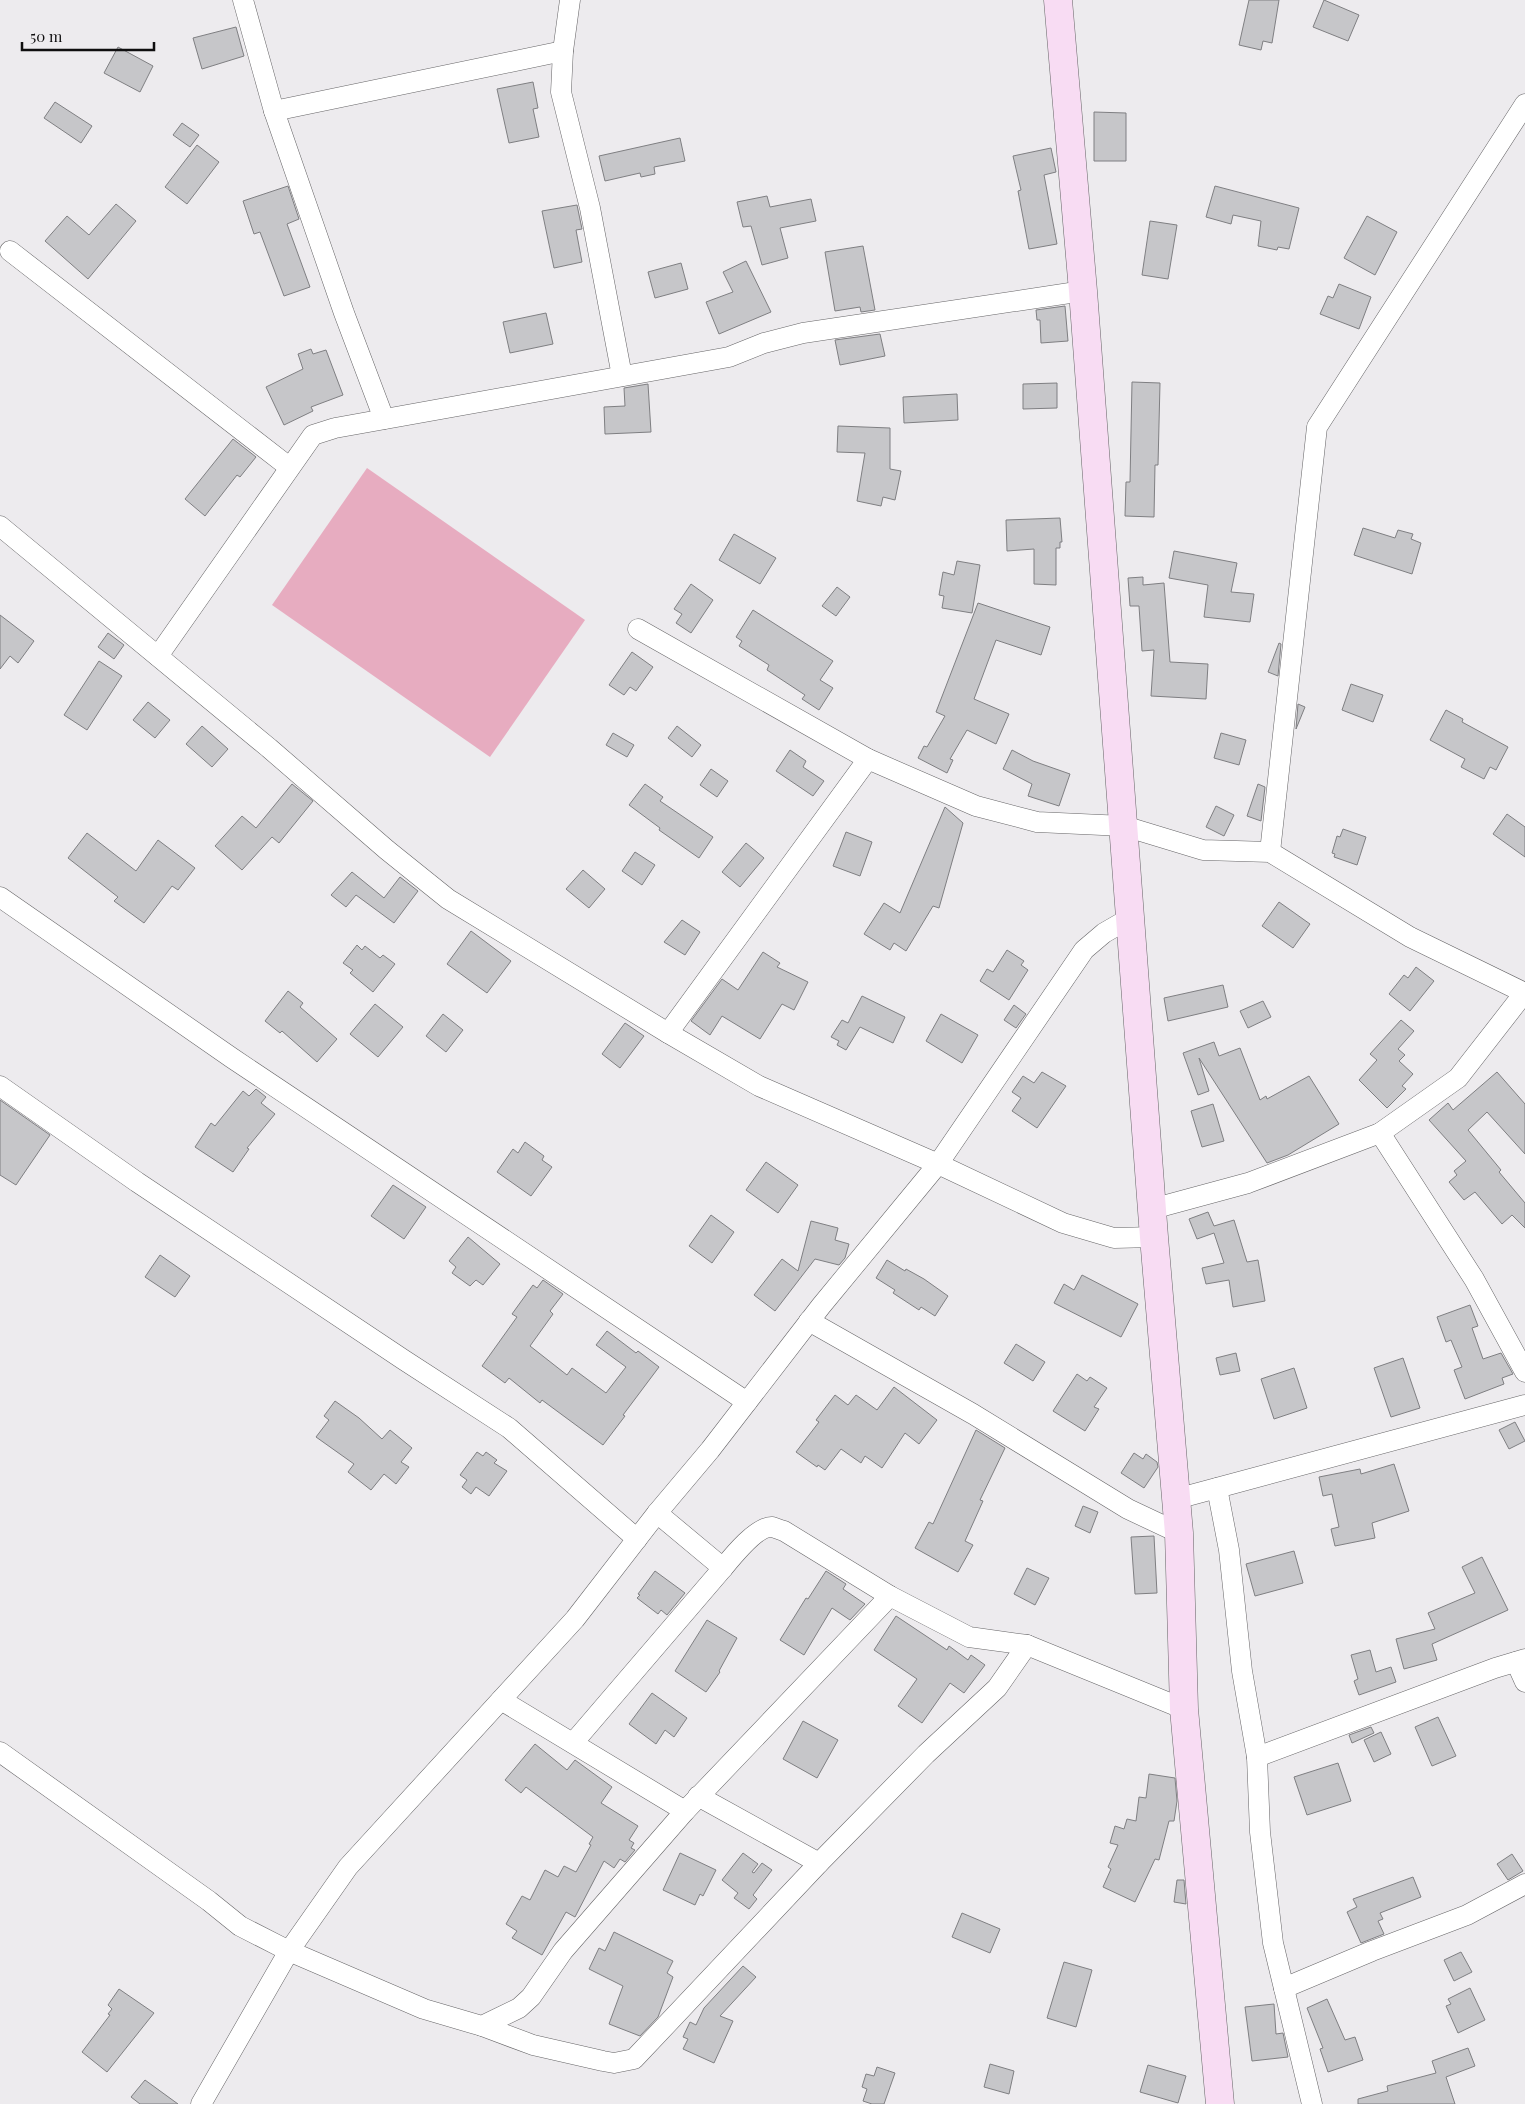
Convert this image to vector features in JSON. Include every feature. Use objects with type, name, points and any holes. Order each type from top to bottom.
[{"type":"main road","points":[[1058,0],[1083,292],[1154,1237],[1179,1533],[1184,1709],[1220,2104]]},
{"type":"street","points":[[243,0],[274,111],[344,313],[384,419]]},
{"type":"street","points":[[570,0],[563,51],[561,92],[590,208],[622,376]]},
{"type":"street","points":[[274,111],[563,51]]},
{"type":"street","points":[[1270,852],[1317,427],[1525,104]]},
{"type":"street","points":[[10,251],[290,467]]},
{"type":"street","points":[[158,656],[313,435],[335,428],[730,357],[764,343],[803,333],[1083,292]]},
{"type":"street","points":[[0,526],[269,748],[387,850],[448,899],[759,1086],[938,1164],[1063,1223],[1114,1238],[1154,1237]]},
{"type":"street","points":[[638,629],[868,759],[976,806],[1037,822],[1124,826],[1203,850],[1270,852],[1410,937],[1525,992],[1458,1078],[1380,1134],[1248,1183],[1152,1209]]},
{"type":"street","points":[[668,1033],[868,759]]},
{"type":"street","points":[[0,897],[232,1058],[747,1402]]},
{"type":"street","points":[[201,2104],[288,1951],[348,1867],[575,1620],[657,1513],[710,1450],[809,1321],[938,1164],[1084,950],[1104,933],[1130,918]]},
{"type":"street","points":[[0,1086],[137,1182],[509,1428],[637,1539]]},
{"type":"street","points":[[1380,1134],[1474,1279],[1525,1372]]},
{"type":"street","points":[[809,1321],[973,1414],[1128,1510],[1179,1533]]},
{"type":"street","points":[[1176,1499],[1525,1405]]},
{"type":"street","points":[[1217,1488],[1229,1550],[1242,1671],[1257,1757],[1260,1832],[1273,1943],[1312,2104]]},
{"type":"street","points":[[657,1513],[723,1568]]},
{"type":"street","points":[[573,1743],[723,1568],[752,1537],[771,1527],[784,1531],[890,1596],[969,1636],[1027,1645],[1184,1709]]},
{"type":"street","points":[[482,2026],[519,2008],[531,1997],[563,1951],[698,1796],[890,1596]]},
{"type":"street","points":[[0,1752],[209,1901],[240,1926],[288,1951],[424,2009],[482,2026],[533,2045],[614,2063],[634,2059],[819,1863],[926,1754],[997,1688],[1027,1645]]},
{"type":"street","points":[[1257,1757],[1520,1660],[1525,1682]]},
{"type":"street","points":[[502,1700],[685,1811]]},
{"type":"street","points":[[698,1796],[819,1863]]},
{"type":"street","points":[[1284,1988],[1372,1951],[1467,1915],[1525,1884]]},
{"type":"shaded area","points":[[367,468],[585,620],[490,757],[272,605]]},
{"type":"building","points":[[1249,0],[1279,0],[1272,43],[1263,41],[1261,50],[1239,45]]},
{"type":"building","points":[[1324,0],[1359,15],[1348,41],[1313,27]]},
{"type":"building","points":[[236,27],[244,56],[202,69],[193,38]]},
{"type":"building","points":[[118,47],[153,66],[140,92],[104,73]]},
{"type":"building","points":[[533,82],[538,108],[533,109],[539,137],[509,143],[497,89]]},
{"type":"building","points":[[55,102],[92,126],[81,143],[44,118]]},
{"type":"building","points":[[1094,112],[1126,113],[1126,161],[1094,161]]},
{"type":"building","points":[[182,123],[199,135],[190,147],[173,135]]},
{"type":"building","points":[[680,138],[685,161],[654,167],[655,174],[641,177],[640,173],[605,181],[599,156]]},
{"type":"building","points":[[197,145],[219,162],[187,204],[165,187]]},
{"type":"building","points":[[1051,148],[1056,172],[1044,175],[1057,244],[1029,249],[1018,191],[1021,190],[1013,156]]},
{"type":"building","points":[[288,186],[299,219],[287,224],[310,287],[284,296],[260,232],[254,234],[243,201]]},
{"type":"building","points":[[1215,186],[1299,208],[1289,249],[1278,247],[1277,250],[1258,246],[1261,221],[1233,215],[1231,224],[1206,217]]},
{"type":"building","points":[[767,196],[770,207],[811,199],[816,221],[780,228],[788,258],[762,265],[751,226],[743,227],[737,202]]},
{"type":"building","points":[[116,204],[136,221],[88,279],[45,241],[67,216],[89,235]]},
{"type":"building","points":[[577,205],[582,229],[576,230],[582,262],[554,268],[542,211]]},
{"type":"building","points":[[1367,216],[1397,232],[1375,275],[1344,258]]},
{"type":"building","points":[[1150,221],[1177,225],[1168,279],[1142,275]]},
{"type":"building","points":[[863,246],[875,310],[861,312],[860,307],[835,311],[825,252]]},
{"type":"building","points":[[746,261],[771,312],[719,334],[706,302],[733,292],[723,272]]},
{"type":"building","points":[[681,263],[688,289],[655,298],[648,272]]},
{"type":"building","points":[[1339,284],[1371,297],[1359,329],[1320,314],[1328,296],[1333,298]]},
{"type":"building","points":[[1065,306],[1068,341],[1041,343],[1040,320],[1037,320],[1036,310]]},
{"type":"building","points":[[546,313],[553,344],[510,353],[503,322]]},
{"type":"building","points":[[880,334],[885,356],[840,365],[835,340]]},
{"type":"building","points":[[311,349],[313,354],[326,350],[343,395],[311,407],[313,411],[284,425],[266,387],[303,369],[298,354]]},
{"type":"building","points":[[1132,382],[1160,383],[1158,465],[1155,465],[1154,517],[1125,516],[1126,482],[1130,482]]},
{"type":"building","points":[[1057,383],[1057,408],[1023,409],[1023,384]]},
{"type":"building","points":[[648,384],[651,432],[605,434],[604,407],[625,406],[624,388]]},
{"type":"building","points":[[957,394],[958,420],[904,423],[903,397]]},
{"type":"building","points":[[838,426],[890,428],[890,469],[901,471],[895,500],[883,497],[881,506],[857,501],[865,453],[837,452]]},
{"type":"building","points":[[233,439],[256,457],[240,477],[237,475],[205,516],[185,499]]},
{"type":"building","points":[[1060,518],[1062,542],[1060,542],[1060,548],[1056,548],[1056,585],[1034,584],[1034,549],[1007,551],[1006,520]]},
{"type":"building","points":[[1363,528],[1395,538],[1398,530],[1413,534],[1411,539],[1421,543],[1412,574],[1354,555]]},
{"type":"building","points":[[734,534],[776,558],[760,584],[719,560]]},
{"type":"building","points":[[1174,551],[1237,563],[1231,592],[1254,594],[1250,622],[1204,617],[1208,585],[1169,578]]},
{"type":"building","points":[[957,561],[980,565],[972,613],[942,608],[944,596],[939,595],[943,572],[954,575]]},
{"type":"building","points":[[1143,577],[1143,585],[1164,583],[1170,662],[1208,664],[1206,699],[1151,696],[1154,650],[1142,651],[1139,606],[1130,606],[1128,578]]},
{"type":"building","points":[[691,584],[713,600],[691,633],[676,623],[682,614],[674,609]]},
{"type":"building","points":[[837,587],[850,597],[836,616],[822,606]]},
{"type":"building","points":[[978,603],[1050,627],[1041,655],[996,640],[974,699],[1009,714],[996,744],[967,730],[950,759],[953,760],[947,773],[918,758],[924,746],[927,747],[945,716],[936,712]]},
{"type":"building","points":[[753,610],[833,661],[820,680],[833,688],[819,710],[802,699],[805,695],[767,670],[769,665],[739,646],[742,641],[736,637]]},
{"type":"building","points":[[0,615],[34,641],[18,663],[10,656],[0,669]]},
{"type":"building","points":[[108,633],[124,645],[114,659],[98,647]]},
{"type":"building","points":[[1279,643],[1281,644],[1278,676],[1268,672]]},
{"type":"building","points":[[632,652],[653,667],[636,691],[630,687],[624,695],[609,685]]},
{"type":"building","points":[[99,661],[122,676],[87,730],[64,715]]},
{"type":"building","points":[[1351,684],[1383,695],[1373,722],[1342,710]]},
{"type":"building","points":[[148,702],[170,720],[155,738],[133,720]]},
{"type":"building","points":[[1298,704],[1305,707],[1296,729]]},
{"type":"building","points":[[1446,710],[1463,719],[1462,722],[1508,747],[1496,770],[1490,767],[1484,779],[1461,767],[1465,759],[1430,740]]},
{"type":"building","points":[[202,726],[228,749],[212,767],[186,744]]},
{"type":"building","points":[[677,726],[701,745],[692,757],[668,738]]},
{"type":"building","points":[[613,733],[634,745],[627,757],[606,745]]},
{"type":"building","points":[[1221,733],[1246,740],[1239,765],[1214,758]]},
{"type":"building","points":[[790,750],[806,761],[803,767],[824,781],[813,796],[776,771]]},
{"type":"building","points":[[1012,750],[1033,761],[1070,774],[1059,806],[1028,796],[1032,784],[1003,769]]},
{"type":"building","points":[[711,769],[728,781],[717,797],[700,785]]},
{"type":"building","points":[[292,784],[313,801],[279,843],[272,837],[242,870],[215,846],[242,816],[256,828]]},
{"type":"building","points":[[645,784],[663,797],[660,801],[713,837],[699,858],[659,830],[660,828],[629,805]]},
{"type":"building","points":[[1258,784],[1265,787],[1261,821],[1247,816]]},
{"type":"building","points":[[1216,806],[1234,815],[1224,836],[1206,827]]},
{"type":"building","points":[[945,807],[963,823],[939,908],[933,906],[906,951],[894,943],[890,950],[864,934],[884,903],[900,913]]},
{"type":"building","points":[[1507,814],[1525,827],[1525,857],[1493,834]]},
{"type":"building","points":[[1343,829],[1366,837],[1357,865],[1334,857],[1335,854],[1332,853],[1337,836],[1340,837]]},
{"type":"building","points":[[846,832],[872,842],[860,876],[833,866]]},
{"type":"building","points":[[87,833],[136,871],[158,840],[195,868],[178,890],[172,886],[144,923],[114,901],[118,897],[68,858]]},
{"type":"building","points":[[746,843],[764,858],[740,887],[722,872]]},
{"type":"building","points":[[635,852],[655,865],[642,885],[622,871]]},
{"type":"building","points":[[583,870],[605,889],[589,908],[566,889]]},
{"type":"building","points":[[352,872],[384,898],[400,877],[418,891],[394,923],[356,895],[346,907],[331,895]]},
{"type":"building","points":[[1279,902],[1310,924],[1293,948],[1262,926]]},
{"type":"building","points":[[682,920],[700,932],[685,955],[664,942]]},
{"type":"building","points":[[471,931],[511,961],[487,993],[447,964]]},
{"type":"building","points":[[357,945],[362,950],[365,946],[380,958],[383,955],[395,964],[373,992],[350,973],[353,970],[343,963]]},
{"type":"building","points":[[1007,950],[1024,961],[1021,965],[1028,970],[1009,1000],[980,981],[987,969],[993,972]]},
{"type":"building","points":[[763,952],[780,963],[777,967],[808,982],[794,1010],[782,1004],[760,1039],[722,1016],[710,1035],[691,1021],[722,979],[738,990]]},
{"type":"building","points":[[1416,967],[1434,981],[1410,1011],[1389,994],[1404,975],[1408,978]]},
{"type":"building","points":[[1223,985],[1228,1007],[1168,1021],[1164,998]]},
{"type":"building","points":[[288,991],[303,1003],[300,1007],[337,1039],[317,1062],[282,1031],[280,1033],[265,1021]]},
{"type":"building","points":[[862,996],[905,1017],[893,1043],[860,1027],[846,1050],[837,1045],[839,1041],[831,1037],[842,1020],[848,1023]]},
{"type":"building","points":[[1263,1001],[1271,1017],[1248,1028],[1240,1011]]},
{"type":"building","points":[[375,1004],[403,1027],[378,1057],[350,1034]]},
{"type":"building","points":[[1014,1005],[1026,1014],[1016,1028],[1004,1020]]},
{"type":"building","points":[[443,1014],[463,1030],[446,1052],[426,1036]]},
{"type":"building","points":[[941,1014],[978,1035],[962,1063],[926,1041]]},
{"type":"building","points":[[1401,1020],[1414,1031],[1398,1049],[1405,1055],[1399,1061],[1413,1074],[1402,1086],[1406,1089],[1387,1108],[1359,1080],[1377,1060],[1370,1054]]},
{"type":"building","points":[[625,1023],[644,1036],[620,1068],[602,1054]]},
{"type":"building","points":[[1214,1042],[1219,1056],[1240,1048],[1260,1100],[1266,1096],[1267,1099],[1309,1076],[1339,1124],[1288,1155],[1267,1163],[1199,1058],[1209,1091],[1198,1095],[1183,1053]]},
{"type":"building","points":[[1042,1072],[1066,1086],[1037,1128],[1012,1111],[1021,1098],[1012,1092],[1023,1076],[1034,1083]]},
{"type":"building","points":[[1497,1072],[1525,1104],[1525,1154],[1487,1112],[1468,1130],[1525,1203],[1525,1228],[1512,1215],[1502,1224],[1475,1192],[1464,1200],[1449,1182],[1457,1175],[1454,1171],[1466,1161],[1429,1120],[1448,1103],[1453,1110]]},
{"type":"building","points":[[256,1089],[266,1097],[261,1103],[275,1114],[247,1148],[249,1149],[233,1172],[195,1147],[211,1123],[215,1126],[243,1091],[249,1096]]},
{"type":"building","points":[[0,1100],[50,1135],[16,1185],[0,1175]]},
{"type":"building","points":[[1213,1104],[1224,1141],[1202,1147],[1191,1111]]},
{"type":"building","points":[[525,1142],[544,1156],[542,1160],[552,1167],[531,1196],[497,1172],[513,1149],[518,1153]]},
{"type":"building","points":[[766,1162],[798,1185],[778,1213],[746,1190]]},
{"type":"building","points":[[393,1185],[426,1207],[404,1239],[371,1216]]},
{"type":"building","points":[[1208,1212],[1214,1226],[1234,1220],[1247,1262],[1258,1260],[1265,1301],[1233,1307],[1229,1280],[1206,1284],[1202,1268],[1224,1263],[1214,1233],[1197,1239],[1189,1219]]},
{"type":"building","points":[[711,1215],[734,1232],[712,1263],[689,1246]]},
{"type":"building","points":[[811,1221],[838,1228],[835,1240],[849,1244],[845,1258],[839,1265],[815,1259],[775,1311],[754,1295],[782,1259],[798,1271]]},
{"type":"building","points":[[468,1237],[500,1264],[483,1285],[476,1280],[470,1286],[452,1273],[456,1267],[449,1261]]},
{"type":"building","points":[[160,1255],[190,1276],[175,1297],[145,1277]]},
{"type":"building","points":[[887,1260],[905,1271],[906,1269],[924,1279],[948,1296],[935,1316],[921,1307],[919,1310],[893,1293],[895,1290],[876,1278]]},
{"type":"building","points":[[1082,1275],[1138,1304],[1121,1337],[1054,1303],[1064,1284],[1074,1290]]},
{"type":"building","points":[[543,1280],[563,1294],[550,1311],[553,1314],[530,1346],[567,1375],[572,1368],[606,1393],[626,1367],[596,1345],[607,1331],[636,1353],[638,1351],[659,1367],[603,1445],[542,1400],[540,1403],[509,1378],[505,1383],[482,1366],[517,1317],[512,1314],[533,1285],[537,1288]]},
{"type":"building","points":[[1470,1305],[1478,1326],[1472,1328],[1483,1359],[1501,1353],[1513,1374],[1502,1378],[1504,1384],[1465,1399],[1454,1370],[1462,1367],[1451,1340],[1446,1342],[1437,1317]]},
{"type":"building","points":[[1016,1344],[1045,1362],[1033,1381],[1004,1363]]},
{"type":"building","points":[[1236,1353],[1240,1371],[1220,1375],[1216,1358]]},
{"type":"building","points":[[1403,1358],[1420,1408],[1391,1417],[1374,1368]]},
{"type":"building","points":[[1294,1368],[1307,1408],[1274,1419],[1261,1379]]},
{"type":"building","points":[[1077,1374],[1087,1381],[1090,1377],[1107,1388],[1094,1407],[1099,1409],[1085,1431],[1053,1411]]},
{"type":"building","points":[[894,1387],[937,1420],[919,1444],[905,1433],[882,1468],[865,1456],[861,1463],[841,1449],[825,1470],[818,1465],[817,1467],[796,1452],[819,1422],[816,1420],[835,1395],[848,1405],[856,1395],[877,1410]]},
{"type":"building","points":[[335,1401],[359,1418],[382,1439],[390,1430],[412,1448],[401,1462],[409,1467],[396,1484],[384,1474],[371,1490],[348,1472],[354,1464],[316,1437],[329,1420],[324,1416]]},
{"type":"building","points":[[1515,1422],[1525,1441],[1509,1449],[1499,1430]]},
{"type":"building","points":[[976,1430],[1005,1448],[980,1500],[983,1501],[965,1541],[973,1545],[958,1572],[915,1548],[929,1522],[933,1524]]},
{"type":"building","points":[[477,1452],[483,1456],[486,1452],[497,1460],[494,1463],[507,1471],[489,1496],[476,1487],[471,1494],[462,1487],[467,1480],[460,1475]]},
{"type":"building","points":[[1134,1453],[1143,1459],[1146,1454],[1157,1462],[1158,1467],[1144,1488],[1121,1473]]},
{"type":"building","points":[[1394,1464],[1409,1511],[1372,1523],[1375,1538],[1335,1546],[1331,1529],[1339,1527],[1332,1494],[1323,1496],[1319,1477],[1360,1469],[1361,1474]]},
{"type":"building","points":[[1083,1506],[1098,1512],[1090,1533],[1075,1526]]},
{"type":"building","points":[[1154,1536],[1157,1593],[1135,1594],[1131,1537]]},
{"type":"building","points":[[1294,1551],[1303,1583],[1255,1596],[1246,1564]]},
{"type":"building","points":[[1482,1557],[1508,1610],[1432,1644],[1437,1660],[1404,1669],[1396,1639],[1435,1629],[1428,1613],[1475,1593],[1462,1567]]},
{"type":"building","points":[[1027,1568],[1049,1578],[1035,1605],[1014,1594]]},
{"type":"building","points":[[655,1571],[685,1593],[667,1615],[661,1610],[658,1614],[637,1598]]},
{"type":"building","points":[[826,1571],[846,1584],[843,1589],[865,1604],[850,1620],[832,1608],[804,1655],[780,1640],[806,1598],[808,1599]]},
{"type":"building","points":[[896,1616],[947,1650],[949,1646],[968,1660],[971,1655],[985,1665],[964,1693],[950,1683],[922,1723],[898,1706],[917,1679],[874,1650]]},
{"type":"building","points":[[707,1620],[737,1638],[720,1672],[706,1692],[675,1671]]},
{"type":"building","points":[[1370,1650],[1376,1672],[1391,1667],[1396,1682],[1359,1695],[1354,1681],[1358,1679],[1351,1655]]},
{"type":"building","points":[[652,1693],[687,1718],[674,1737],[665,1730],[656,1744],[629,1724]]},
{"type":"building","points":[[1438,1717],[1456,1756],[1432,1766],[1415,1727]]},
{"type":"building","points":[[803,1721],[838,1740],[817,1778],[783,1759]]},
{"type":"building","points":[[1371,1727],[1374,1733],[1352,1743],[1349,1735]]},
{"type":"building","points":[[1381,1732],[1391,1754],[1374,1762],[1364,1740]]},
{"type":"building","points":[[535,1744],[567,1770],[575,1760],[612,1787],[601,1803],[638,1826],[629,1840],[634,1843],[631,1848],[635,1850],[625,1862],[620,1859],[614,1868],[604,1861],[575,1917],[566,1912],[542,1955],[512,1938],[517,1931],[506,1924],[522,1896],[530,1900],[545,1870],[558,1877],[564,1866],[576,1872],[591,1845],[589,1844],[593,1837],[526,1787],[521,1793],[505,1780]]},
{"type":"building","points":[[1338,1763],[1351,1801],[1307,1815],[1294,1777]]},
{"type":"building","points":[[1149,1774],[1175,1778],[1177,1801],[1174,1821],[1169,1821],[1159,1860],[1155,1859],[1135,1902],[1103,1887],[1111,1869],[1108,1867],[1118,1845],[1110,1843],[1115,1826],[1124,1829],[1127,1819],[1136,1821],[1139,1797],[1146,1798]]},
{"type":"building","points":[[680,1853],[716,1870],[703,1896],[700,1894],[695,1905],[663,1890]]},
{"type":"building","points":[[743,1853],[758,1864],[752,1872],[754,1873],[762,1863],[772,1870],[753,1895],[757,1899],[749,1909],[734,1898],[738,1893],[722,1880]]},
{"type":"building","points":[[1512,1854],[1523,1871],[1508,1880],[1497,1864]]},
{"type":"building","points":[[1413,1877],[1421,1897],[1380,1913],[1383,1919],[1378,1921],[1384,1934],[1361,1943],[1347,1912],[1357,1907],[1353,1899]]},
{"type":"building","points":[[1177,1880],[1184,1880],[1186,1904],[1174,1902]]},
{"type":"building","points":[[962,1913],[1000,1929],[990,1953],[952,1937]]},
{"type":"building","points":[[614,1932],[673,1961],[667,1973],[673,1977],[658,2017],[640,2036],[609,2024],[623,1986],[589,1969],[599,1948],[605,1951]]},
{"type":"building","points":[[1461,1952],[1472,1972],[1454,1981],[1444,1960]]},
{"type":"building","points":[[1064,1962],[1092,1970],[1076,2027],[1047,2018]]},
{"type":"building","points":[[743,1966],[756,1977],[720,2016],[733,2021],[714,2063],[683,2049],[688,2039],[683,2037],[690,2022],[696,2025],[704,2008]]},
{"type":"building","points":[[1470,1988],[1485,2020],[1458,2033],[1446,2006],[1451,2004],[1448,1999]]},
{"type":"building","points":[[119,1989],[154,2013],[107,2072],[82,2052],[110,2015],[108,2014],[112,2009],[108,2005]]},
{"type":"building","points":[[1327,1999],[1345,2040],[1355,2037],[1363,2060],[1328,2072],[1320,2049],[1323,2048],[1307,2008]]},
{"type":"building","points":[[1274,2004],[1276,2034],[1283,2033],[1288,2057],[1252,2061],[1245,2007]]},
{"type":"building","points":[[1468,2048],[1475,2066],[1446,2077],[1455,2104],[1358,2104],[1358,2099],[1388,2091],[1387,2086],[1436,2073],[1432,2061]]},
{"type":"building","points":[[990,2064],[1014,2071],[1009,2094],[984,2087]]},
{"type":"building","points":[[1148,2065],[1186,2076],[1178,2103],[1140,2092]]},
{"type":"building","points":[[877,2067],[895,2073],[884,2104],[872,2104],[863,2101],[867,2089],[862,2087],[866,2074],[874,2076]]},
{"type":"building","points":[[145,2080],[178,2104],[140,2104],[131,2097]]}]
